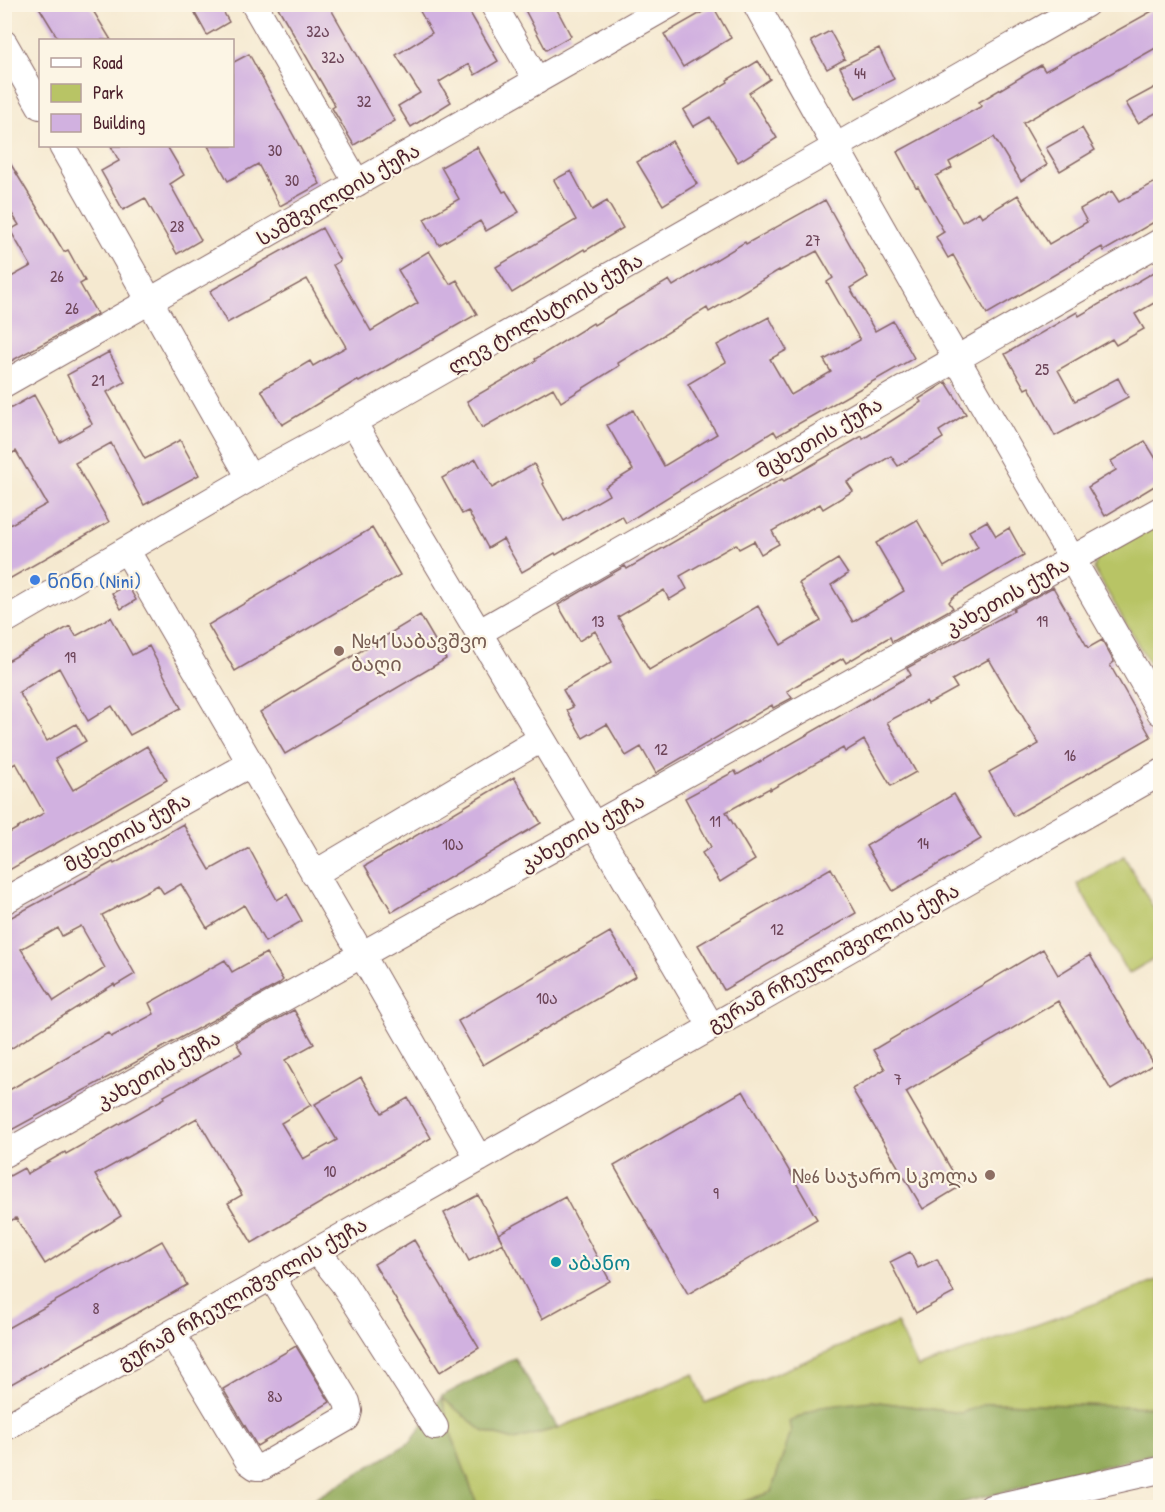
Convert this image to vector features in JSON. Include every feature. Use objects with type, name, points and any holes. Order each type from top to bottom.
[{"type":"street","points":[[254,4],[357,183]]},
{"type":"street","points":[[493,4],[537,81]]},
{"type":"street","name":"სამშვილდის ქუჩა","points":[[4,384],[671,4]]},
{"type":"street","points":[[756,4],[835,147],[1161,712]]},
{"type":"street","name":"ლევ ტოლსტოის ქუჩა","points":[[4,621],[250,478],[353,422],[1086,4]]},
{"type":"street","points":[[4,42],[39,104]]},
{"type":"street","points":[[64,147],[250,478]]},
{"type":"street","name":"მცხეთის ქუჩა","points":[[478,633],[1161,242]]},
{"type":"street","points":[[353,422],[711,1026]]},
{"type":"street","name":"კახეთის ქუჩა","points":[[4,1154],[1161,510]]},
{"type":"street","points":[[127,551],[479,1159]]},
{"type":"street","points":[[314,874],[541,739]]},
{"type":"street","name":"მცხეთის ქუჩა","points":[[4,901],[250,764]]},
{"type":"street","name":"გურამ რჩეულიშვილის ქუჩა","points":[[5,1425],[176,1340],[276,1282],[317,1251],[1161,772]]},
{"type":"street","points":[[317,1251],[342,1283],[435,1427]]},
{"type":"street","points":[[176,1340],[249,1462],[256,1467],[262,1467],[347,1418],[349,1411],[347,1402],[276,1282]]},
{"type":"street","points":[[991,1508],[1161,1470]]},
{"type":"green space","points":[[1160,519],[1160,682],[1094,569],[1099,553]]},
{"type":"green space","points":[[1124,856],[1160,920],[1160,955],[1128,974],[1077,884]]},
{"type":"green space","points":[[1160,1280],[1160,1407],[988,1403],[961,1413],[871,1401],[791,1432],[771,1492],[727,1507],[696,1507],[649,1502],[645,1508],[478,1507],[449,1428],[442,1396],[483,1431],[514,1440],[558,1428],[694,1374],[705,1403],[897,1323],[918,1368]]},
{"type":"green space","points":[[515,1358],[558,1428],[514,1440],[483,1431],[442,1398],[449,1428],[478,1507],[299,1508],[411,1442],[442,1396]]},
{"type":"green space","points":[[871,1401],[961,1413],[988,1403],[1160,1407],[1160,1452],[946,1507],[727,1508],[771,1492],[791,1432],[789,1422],[820,1407]]},
{"type":"green space","points":[[649,1502],[696,1507],[645,1507]]},
{"type":"building","points":[[37,4],[89,4],[110,39],[58,39]]},
{"type":"building","points":[[190,4],[219,4],[229,22],[207,35]]},
{"type":"building","points":[[276,4],[328,4],[395,121],[354,145],[332,108],[335,106]]},
{"type":"building","points":[[416,4],[465,4],[498,61],[475,75],[469,64],[439,82],[451,102],[411,127],[398,106],[420,93],[396,55],[432,33]]},
{"type":"building","points":[[536,4],[554,4],[571,36],[546,50],[525,10]]},
{"type":"building","points":[[713,6],[731,38],[683,67],[664,34]]},
{"type":"building","points":[[1161,6],[1161,45],[1023,123],[1047,165],[1021,181],[994,137],[949,162],[952,168],[936,176],[962,222],[979,212],[982,217],[1018,195],[1049,244],[1087,222],[1080,209],[1112,191],[1119,202],[1161,179],[1161,218],[1104,251],[1102,247],[987,314],[953,255],[948,258],[936,237],[944,232],[897,152],[982,106],[979,102],[1041,65],[1045,71]]},
{"type":"building","points":[[830,31],[845,59],[827,69],[811,41]]},
{"type":"building","points":[[879,48],[894,79],[856,98],[840,67]]},
{"type":"building","points":[[249,54],[320,184],[280,206],[258,164],[228,181],[209,147],[234,147],[234,62]]},
{"type":"building","points":[[758,61],[770,79],[749,93],[777,138],[738,162],[710,117],[693,127],[683,110]]},
{"type":"building","points":[[1161,84],[1161,110],[1138,123],[1126,103]]},
{"type":"building","points":[[1082,128],[1095,150],[1060,171],[1046,148]]},
{"type":"building","points":[[672,141],[697,184],[663,205],[637,162]]},
{"type":"building","points":[[112,147],[168,147],[184,175],[170,184],[201,240],[177,254],[145,198],[123,210],[101,171],[119,161]]},
{"type":"building","points":[[477,147],[503,192],[506,191],[519,212],[486,231],[480,221],[439,245],[424,219],[459,199],[441,167]]},
{"type":"building","points":[[4,153],[64,252],[68,250],[85,281],[80,284],[97,314],[4,365],[4,281],[31,266],[10,230],[19,225],[4,201]]},
{"type":"building","points":[[571,171],[592,210],[607,201],[623,228],[512,293],[496,267],[576,220],[554,180]]},
{"type":"building","points":[[825,200],[868,277],[850,288],[875,331],[893,321],[914,358],[777,436],[774,431],[626,523],[622,516],[522,572],[503,539],[488,548],[468,511],[462,514],[442,478],[476,459],[492,488],[534,464],[564,521],[609,495],[605,487],[633,470],[607,425],[633,410],[664,466],[717,434],[688,384],[726,362],[717,345],[769,317],[787,350],[770,359],[791,395],[831,372],[824,360],[860,340],[827,282],[833,278],[817,251],[779,270],[709,312],[707,308],[618,363],[619,366],[561,402],[553,388],[482,428],[467,401],[536,361],[535,359],[593,323],[594,325],[669,280],[673,286],[745,242],[746,244]]},
{"type":"building","points":[[322,228],[340,261],[333,265],[371,331],[418,303],[398,270],[429,251],[450,284],[457,280],[477,314],[359,382],[357,380],[282,425],[261,390],[310,361],[313,366],[346,347],[307,279],[227,323],[210,291]]},
{"type":"building","points":[[1161,268],[1161,299],[1135,314],[1144,329],[1116,345],[1112,339],[1058,370],[1075,401],[1118,378],[1128,397],[1055,436],[1029,387],[1025,389],[1005,354],[1077,312],[1079,316]]},
{"type":"building","points":[[109,352],[125,382],[107,392],[145,459],[180,440],[199,475],[144,505],[111,443],[75,463],[109,522],[4,582],[4,528],[47,504],[16,451],[4,458],[4,412],[34,395],[60,442],[92,424],[67,375]]},
{"type":"building","points":[[946,382],[966,414],[939,431],[943,438],[898,466],[891,456],[847,482],[853,491],[823,509],[820,504],[772,531],[779,544],[761,554],[754,541],[739,549],[736,544],[680,576],[687,589],[669,600],[664,590],[618,617],[649,670],[758,606],[781,645],[821,621],[799,583],[838,559],[848,574],[831,585],[853,622],[904,591],[876,543],[917,520],[944,567],[978,547],[969,531],[987,521],[996,536],[1009,528],[1024,555],[953,597],[949,602],[953,608],[892,642],[890,637],[886,639],[846,663],[843,658],[787,691],[792,698],[773,708],[772,705],[656,773],[641,747],[626,756],[607,724],[583,738],[567,710],[573,707],[563,690],[612,662],[595,631],[579,641],[558,605],[625,566],[627,569],[782,479],[784,481],[862,436],[863,439],[921,402],[919,399]]},
{"type":"building","points":[[1145,441],[1161,467],[1161,482],[1105,516],[1088,487],[1116,470],[1111,461]]},
{"type":"building","points":[[372,528],[400,575],[235,671],[208,625]]},
{"type":"building","points":[[127,584],[136,600],[121,609],[112,593]]},
{"type":"building","points":[[1053,587],[1088,648],[1102,640],[1114,662],[1110,665],[1151,737],[1014,816],[989,772],[1039,744],[989,659],[952,680],[957,688],[928,704],[926,701],[887,722],[916,772],[891,786],[864,740],[845,752],[843,748],[770,790],[770,788],[726,812],[755,860],[720,882],[702,853],[711,847],[685,798],[735,771],[737,775],[911,675],[907,668],[1014,611],[1013,609]]},
{"type":"building","points":[[420,615],[446,659],[285,754],[260,712]]},
{"type":"building","points":[[111,617],[132,655],[149,646],[181,708],[130,735],[112,706],[88,721],[59,668],[19,692],[47,741],[76,724],[86,741],[55,759],[73,790],[147,746],[167,780],[4,873],[4,836],[44,813],[16,763],[4,770],[4,663],[70,626],[76,636]]},
{"type":"building","points":[[514,777],[541,823],[392,912],[365,866]]},
{"type":"building","points":[[954,794],[981,839],[893,891],[866,846]]},
{"type":"building","points":[[183,824],[210,870],[249,848],[277,900],[287,894],[302,921],[265,942],[244,905],[207,928],[181,884],[164,894],[158,885],[102,915],[135,974],[115,986],[114,984],[4,1053],[4,921],[113,862],[114,864]],"holes":[[[81,926],[105,968],[54,1001],[21,949],[58,928],[62,936]]]},
{"type":"building","points":[[831,868],[856,913],[724,990],[698,945]]},
{"type":"building","points":[[610,932],[636,976],[483,1065],[458,1021]]},
{"type":"building","points":[[1043,949],[1058,975],[1090,955],[1154,1064],[1111,1090],[1058,1001],[906,1092],[961,1186],[923,1209],[852,1089],[885,1069],[873,1050]]},
{"type":"building","points":[[266,953],[283,980],[279,984],[4,1134],[4,1093],[108,1033],[111,1037],[154,1014],[149,1003],[225,960],[232,972]]},
{"type":"building","points":[[294,1010],[314,1044],[285,1060],[311,1105],[281,1123],[303,1159],[337,1140],[315,1104],[361,1077],[382,1113],[408,1098],[431,1138],[252,1243],[228,1203],[242,1195],[197,1118],[95,1175],[121,1216],[45,1264],[16,1218],[4,1224],[4,1179],[24,1168],[27,1174],[165,1098],[164,1096],[242,1053],[236,1042]]},
{"type":"building","points":[[743,1091],[817,1219],[688,1294],[614,1166]]},
{"type":"building","points":[[478,1195],[503,1243],[469,1261],[444,1213]]},
{"type":"building","name":"აბანო","points":[[565,1197],[610,1281],[542,1319],[498,1234]]},
{"type":"building","points":[[414,1240],[479,1348],[440,1372],[374,1264]]},
{"type":"building","points":[[162,1241],[187,1285],[4,1388],[4,1330]]},
{"type":"building","points":[[910,1252],[918,1268],[937,1259],[954,1293],[916,1313],[890,1262]]},
{"type":"building","points":[[296,1346],[330,1402],[257,1446],[223,1389]]},
{"type":"place","name":"ნინი (Nini)","points":[[35,580]]},
{"type":"place","name":"№41 საბავშვო ბაღი","points":[[339,651]]},
{"type":"place","name":"№6 საჯარო სკოლა","points":[[990,1175]]},
{"type":"place","name":"აბანო","points":[[556,1262]]}]
